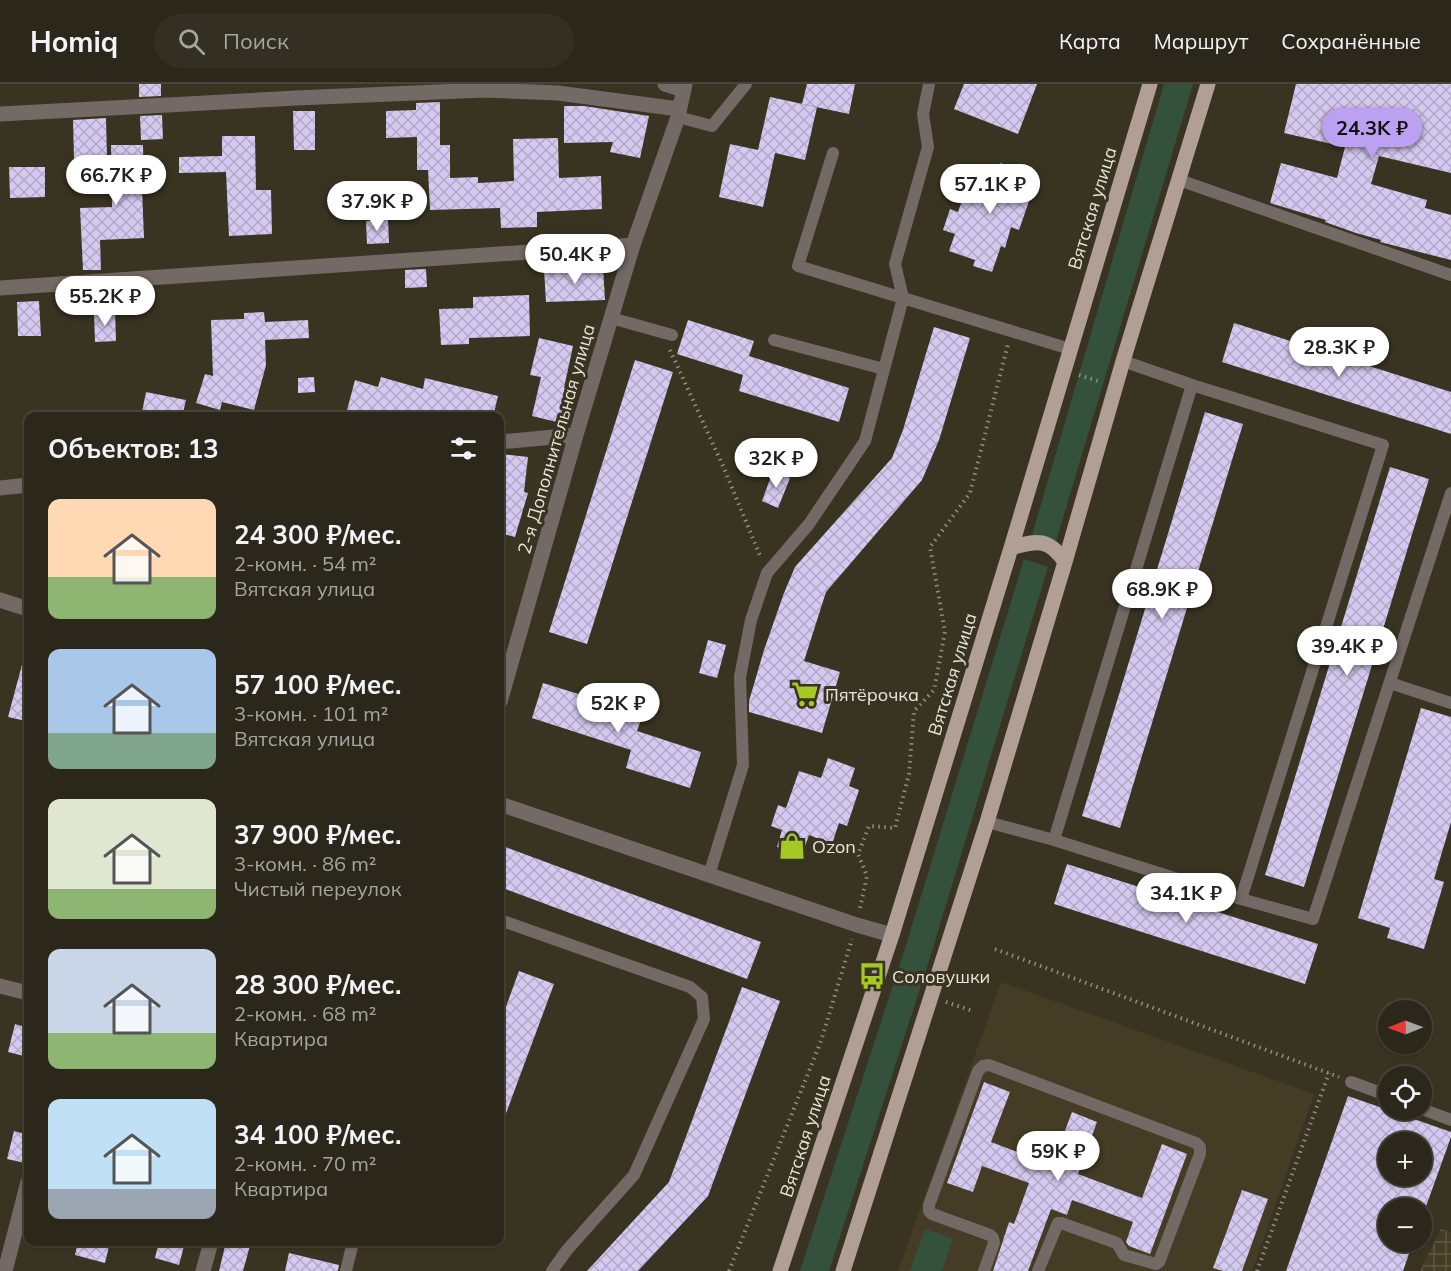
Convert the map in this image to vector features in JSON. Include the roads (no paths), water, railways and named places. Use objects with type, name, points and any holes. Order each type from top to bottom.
[{"type":"main road","name":"Вятская улица","points":[[780,1271],[892,935],[1150,84]]},
{"type":"main road","points":[[843,1271],[987,822],[1123,361],[1208,84]]},
{"type":"main road","points":[[1011,548],[1029,542],[1045,542],[1057,551],[1065,562]]},
{"type":"street","points":[[665,84],[685,87]]},
{"type":"street","name":"2-я Дополнительная улица","points":[[504,688],[611,318],[633,245],[679,113],[685,87]]},
{"type":"street","points":[[0,114],[484,90],[558,93],[679,113]]},
{"type":"street","points":[[0,288],[633,245]]},
{"type":"street","points":[[504,442],[576,435]]},
{"type":"street","points":[[0,488],[24,485]]},
{"type":"street","points":[[0,600],[24,608]]},
{"type":"street","points":[[504,805],[892,935]]},
{"type":"street","points":[[0,986],[24,992]]},
{"type":"street","points":[[4,1271],[24,1197]]},
{"type":"street","points":[[203,1271],[210,1246]]},
{"type":"lane","points":[[679,113],[712,126],[746,84]]},
{"type":"lane","points":[[709,875],[742,765],[740,677],[751,620],[767,573],[809,524],[865,441],[903,298],[895,264],[928,147],[923,114],[929,84]]},
{"type":"lane","points":[[833,153],[798,266],[1070,349]]},
{"type":"lane","points":[[1179,180],[1451,275]]},
{"type":"lane","points":[[611,318],[667,333]]},
{"type":"lane","points":[[774,340],[884,369]]},
{"type":"lane","points":[[1123,361],[1383,445],[1240,899]]},
{"type":"lane","points":[[1054,840],[1192,385]]},
{"type":"lane","points":[[987,822],[1054,840],[1240,899],[1313,919],[1451,492]]},
{"type":"lane","points":[[1390,683],[1451,703]]},
{"type":"lane","points":[[504,921],[690,987],[702,997],[705,1019],[634,1175],[567,1250],[552,1271]]},
{"type":"lane","points":[[984,1271],[994,1243],[993,1238],[932,1214],[929,1211],[929,1205],[978,1071],[983,1066],[989,1065],[1196,1143],[1200,1148],[1200,1154],[1159,1262],[1156,1264],[1126,1256],[1117,1243],[1058,1223],[1038,1271]]},
{"type":"lane","points":[[1351,1082],[1378,1092]]},
{"type":"lane","points":[[1432,1113],[1451,1120]]},
{"type":"lane","points":[[346,1271],[352,1246]]},
{"type":"place","name":"Пятёрочка","points":[[805,694]]},
{"type":"place","name":"Ozon","points":[[792,846]]},
{"type":"place","name":"Соловушки","points":[[872,976]]}]
